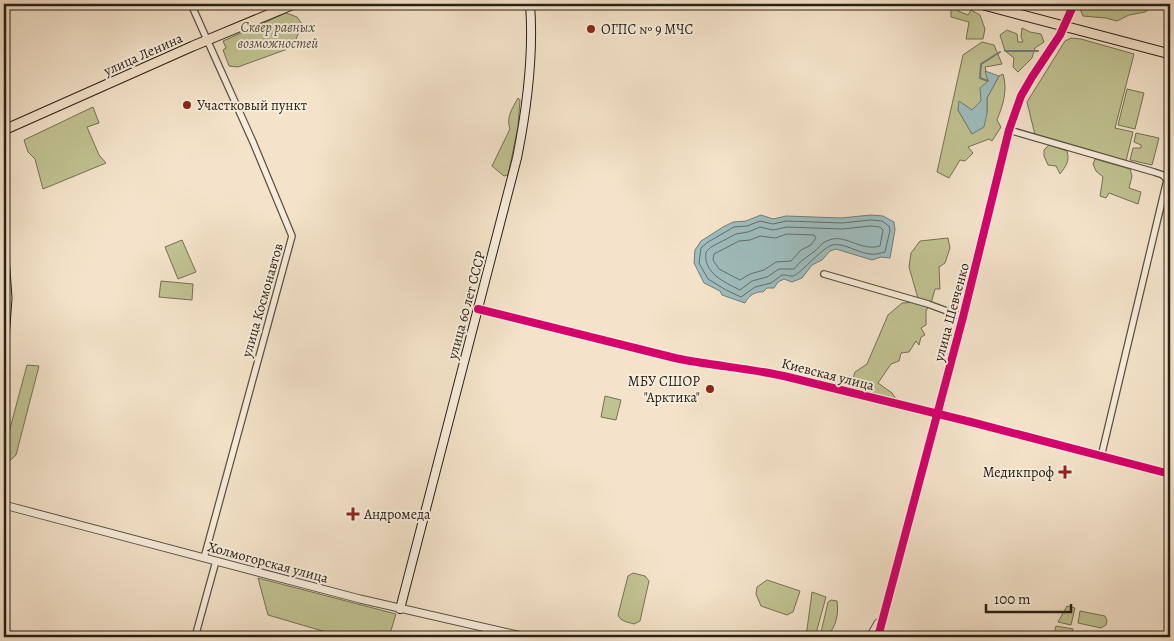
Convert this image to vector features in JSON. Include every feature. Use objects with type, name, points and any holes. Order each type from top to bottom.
[{"type":"main road","name":"улица Ленина","points":[[4,130],[294,4]]},
{"type":"main road","name":"улица 60 лет СССР","points":[[400,608],[496,244],[521,137],[529,74],[530,4]]},
{"type":"main road","points":[[981,4],[1170,54]]},
{"type":"main road","points":[[4,256],[7,289],[4,340]]},
{"type":"street","name":"улица Космонавтов","points":[[191,4],[253,142],[292,236],[204,558]]},
{"type":"street","name":"улица Шевченко","points":[[883,613],[963,317],[1009,130],[1027,84],[1065,26],[1074,4]]},
{"type":"street","points":[[1009,130],[1154,172],[1163,175],[1167,180],[1101,457]]},
{"type":"street","points":[[824,274],[928,304],[963,317]]},
{"type":"street","name":"Киевская улица","points":[[478,309],[675,358],[771,373],[1170,474]]},
{"type":"street","name":"Холмогорская улица","points":[[4,505],[400,608],[526,637]]},
{"type":"street","points":[[195,637],[216,561]]},
{"type":"street","points":[[870,637],[883,613]]},
{"type":"street","points":[[878,637],[883,613]]},
{"type":"green space","points":[[1081,4],[1157,4],[1145,12],[1129,15],[1117,21],[1083,16],[1080,9]]},
{"type":"green space","points":[[958,5],[958,11],[968,15],[971,10],[980,15],[985,29],[983,39],[966,39],[969,22],[951,17],[951,8]]},
{"type":"green space","name":"Сквер равных возможностей","points":[[286,13],[297,17],[302,24],[293,47],[238,67],[229,66],[223,50],[226,48],[223,41]]},
{"type":"green space","points":[[1022,28],[1041,34],[1044,42],[1035,48],[1032,58],[1018,72],[1013,67],[1014,58],[1005,51],[1000,35],[1007,30],[1017,34],[1018,42],[1023,42],[1021,37]]},
{"type":"green space","points":[[1071,38],[1134,54],[1115,128],[1133,132],[1126,161],[1035,135],[1027,102],[1065,41]]},
{"type":"green space","points":[[982,42],[994,45],[1002,64],[985,67],[988,81],[981,101],[972,110],[960,102],[958,110],[972,134],[987,113],[987,98],[999,76],[1003,74],[1005,92],[997,120],[1001,127],[992,141],[989,139],[968,147],[973,153],[965,161],[960,160],[949,178],[937,172],[963,55]]},
{"type":"green space","points":[[1127,89],[1144,93],[1135,129],[1118,125]]},
{"type":"green space","points":[[518,98],[520,100],[518,127],[508,175],[504,176],[492,166],[510,129],[509,117]]},
{"type":"green space","points":[[93,107],[99,123],[87,127],[99,155],[106,163],[43,189],[35,159],[28,152],[24,140]]},
{"type":"green space","points":[[1136,133],[1159,138],[1152,165],[1130,160],[1133,148],[1141,148],[1141,145],[1134,142]]},
{"type":"green space","points":[[1049,145],[1067,151],[1067,163],[1060,174],[1056,166],[1048,165],[1044,156],[1044,150]]},
{"type":"green space","points":[[1095,159],[1130,169],[1132,176],[1129,188],[1141,192],[1138,204],[1109,193],[1106,198],[1100,196],[1103,177],[1096,171],[1093,164]]},
{"type":"green space","points":[[948,238],[950,248],[945,263],[939,267],[940,289],[935,289],[926,311],[926,325],[921,328],[925,335],[921,337],[919,345],[916,341],[909,352],[901,353],[899,361],[891,364],[878,383],[892,393],[896,399],[850,388],[855,372],[867,364],[888,315],[902,303],[919,302],[909,267],[911,253],[920,241]]},
{"type":"green space","points":[[182,240],[196,272],[178,279],[165,247]]},
{"type":"green space","points":[[161,281],[193,284],[192,300],[159,297]]},
{"type":"green space","points":[[27,365],[39,366],[16,455],[4,466],[4,451]]},
{"type":"green space","points":[[605,396],[621,400],[616,420],[601,417]]},
{"type":"green space","points":[[633,573],[645,576],[649,581],[640,621],[634,624],[623,620],[618,615],[628,576]]},
{"type":"green space","points":[[258,578],[396,614],[389,637],[343,637],[268,615]]},
{"type":"green space","points":[[767,580],[800,591],[793,612],[787,615],[761,606],[756,594],[757,587]]},
{"type":"green space","points":[[812,592],[826,597],[815,637],[806,637]]},
{"type":"green space","points":[[831,600],[837,601],[838,611],[836,620],[833,629],[827,637],[820,637],[828,602]]},
{"type":"green space","points":[[1067,606],[1075,608],[1071,625],[1058,622]]},
{"type":"green space","points":[[1080,611],[1105,616],[1106,625],[1101,628],[1078,623]]},
{"type":"green space","points":[[1056,626],[1073,629],[1071,637],[1053,637]]},
{"type":"water","points":[[985,71],[999,76],[987,98],[987,113],[984,127],[972,134],[958,110],[959,101],[972,110],[981,101],[980,88],[988,81]]},
{"type":"water","points":[[761,215],[773,219],[786,216],[841,218],[871,215],[883,216],[894,222],[895,230],[890,258],[881,257],[872,260],[836,249],[830,251],[822,260],[812,265],[802,278],[792,282],[784,279],[778,282],[774,288],[767,288],[763,292],[752,294],[745,303],[722,295],[720,291],[704,283],[694,263],[695,250],[701,241],[723,227],[733,222],[746,221]]},
{"type":"waterway","points":[[1005,51],[1038,51]]},
{"type":"waterway","points":[[988,81],[980,78],[981,64],[1000,52]]},
{"type":"cycle path","points":[[878,637],[963,317],[1009,130],[1021,96],[1060,35],[1074,4]]},
{"type":"cycle path","points":[[478,309],[675,358],[788,377],[1170,474]]},
{"type":"place","name":"ОГПС № 9 МЧС","points":[[591,29]]},
{"type":"place","name":"Участковый пункт","points":[[187,105]]},
{"type":"place","name":"МБУ СШОР \"Арктика\"","points":[[710,389]]},
{"type":"place","name":"Медикпроф","points":[[1065,472]]},
{"type":"place","name":"Андромеда","points":[[353,514]]}]
